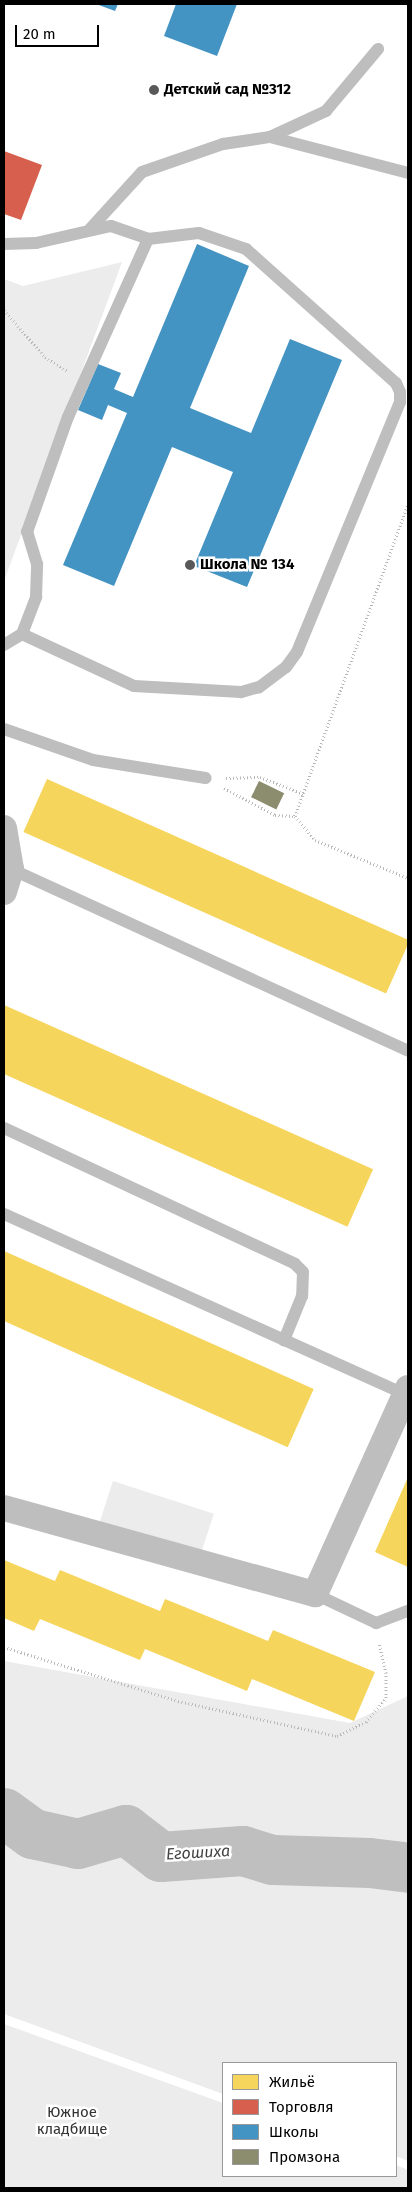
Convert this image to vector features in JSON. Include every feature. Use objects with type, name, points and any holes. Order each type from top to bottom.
[{"type":"street","points":[[4,828],[7,880]]},
{"type":"street","points":[[4,1508],[315,1594],[407,1391]]},
{"type":"lane","points":[[90,229],[142,172],[223,144],[270,137],[326,111],[378,49]]},
{"type":"lane","points":[[270,137],[408,173]]},
{"type":"lane","points":[[4,244],[36,243],[90,229],[111,226],[148,239],[199,233],[246,249],[396,383],[400,402],[297,652],[286,668],[259,687],[234,692],[134,686],[22,634]]},
{"type":"lane","points":[[4,645],[22,634],[36,597],[37,564],[27,532],[83,381],[148,239]]},
{"type":"lane","points":[[4,728],[92,760],[206,778]]},
{"type":"lane","points":[[7,880],[408,1051]]},
{"type":"lane","points":[[4,1128],[295,1264],[303,1272],[302,1296],[284,1340]]},
{"type":"lane","points":[[4,1214],[284,1340],[407,1391]]},
{"type":"lane","points":[[315,1594],[376,1623],[408,1611]]},
{"type":"path","points":[[4,310],[45,357],[83,381]]},
{"type":"path","points":[[295,816],[408,504]]},
{"type":"path","points":[[206,778],[260,777],[304,794]]},
{"type":"path","points":[[206,778],[276,814],[295,816],[316,840],[408,878]]},
{"type":"path","points":[[4,1647],[178,1701],[337,1736],[366,1722],[386,1698],[386,1673],[376,1623]]},
{"type":"green space","points":[[122,262],[4,581],[4,279],[23,286]]},
{"type":"green space","points":[[113,1481],[214,1514],[199,1558],[98,1526]]},
{"type":"green space","points":[[4,1661],[350,1723],[408,1696],[408,2161],[397,2156],[397,2062],[222,2062],[222,2094],[4,2014]]},
{"type":"green space","name":"Южное кладбище","points":[[4,2024],[222,2103],[222,2177],[397,2177],[397,2165],[408,2170],[408,2188],[4,2188]]},
{"type":"building: Жильё","points":[[47,779],[408,940],[408,944],[386,993],[23,832]]},
{"type":"building: Жильё","points":[[4,1005],[373,1169],[347,1227],[4,1074]]},
{"type":"building: Жильё","points":[[4,1251],[314,1389],[288,1447],[4,1321]]},
{"type":"building: Жильё","points":[[408,1477],[408,1567],[375,1552]]},
{"type":"building: Жильё","points":[[4,1560],[55,1581],[60,1570],[160,1611],[165,1599],[268,1641],[273,1630],[375,1672],[354,1721],[252,1679],[247,1691],[145,1649],[140,1660],[40,1619],[34,1631],[4,1618]]},
{"type":"building: Торговля","points":[[4,151],[42,165],[21,220],[4,214]]},
{"type":"building: Школы","points":[[96,4],[118,4],[115,11]]},
{"type":"building: Школы","points":[[176,4],[237,4],[217,56],[164,36]]},
{"type":"building: Школы","points":[[197,244],[249,266],[190,408],[251,433],[290,339],[342,360],[247,587],[194,566],[233,472],[172,447],[114,586],[63,565],[127,413],[108,405],[102,420],[78,410],[98,364],[121,373],[114,389],[133,397]]},
{"type":"building: Промзона","points":[[259,781],[284,793],[276,809],[251,797]]},
{"type":"waterway","name":"Егошиха","points":[[4,1813],[33,1834],[78,1844],[126,1830],[161,1857],[243,1851],[273,1860],[370,1863],[408,1868]]},
{"type":"place","name":"Детский сад №312","points":[[154,90]]},
{"type":"place","name":"Школа № 134","points":[[190,565]]}]
